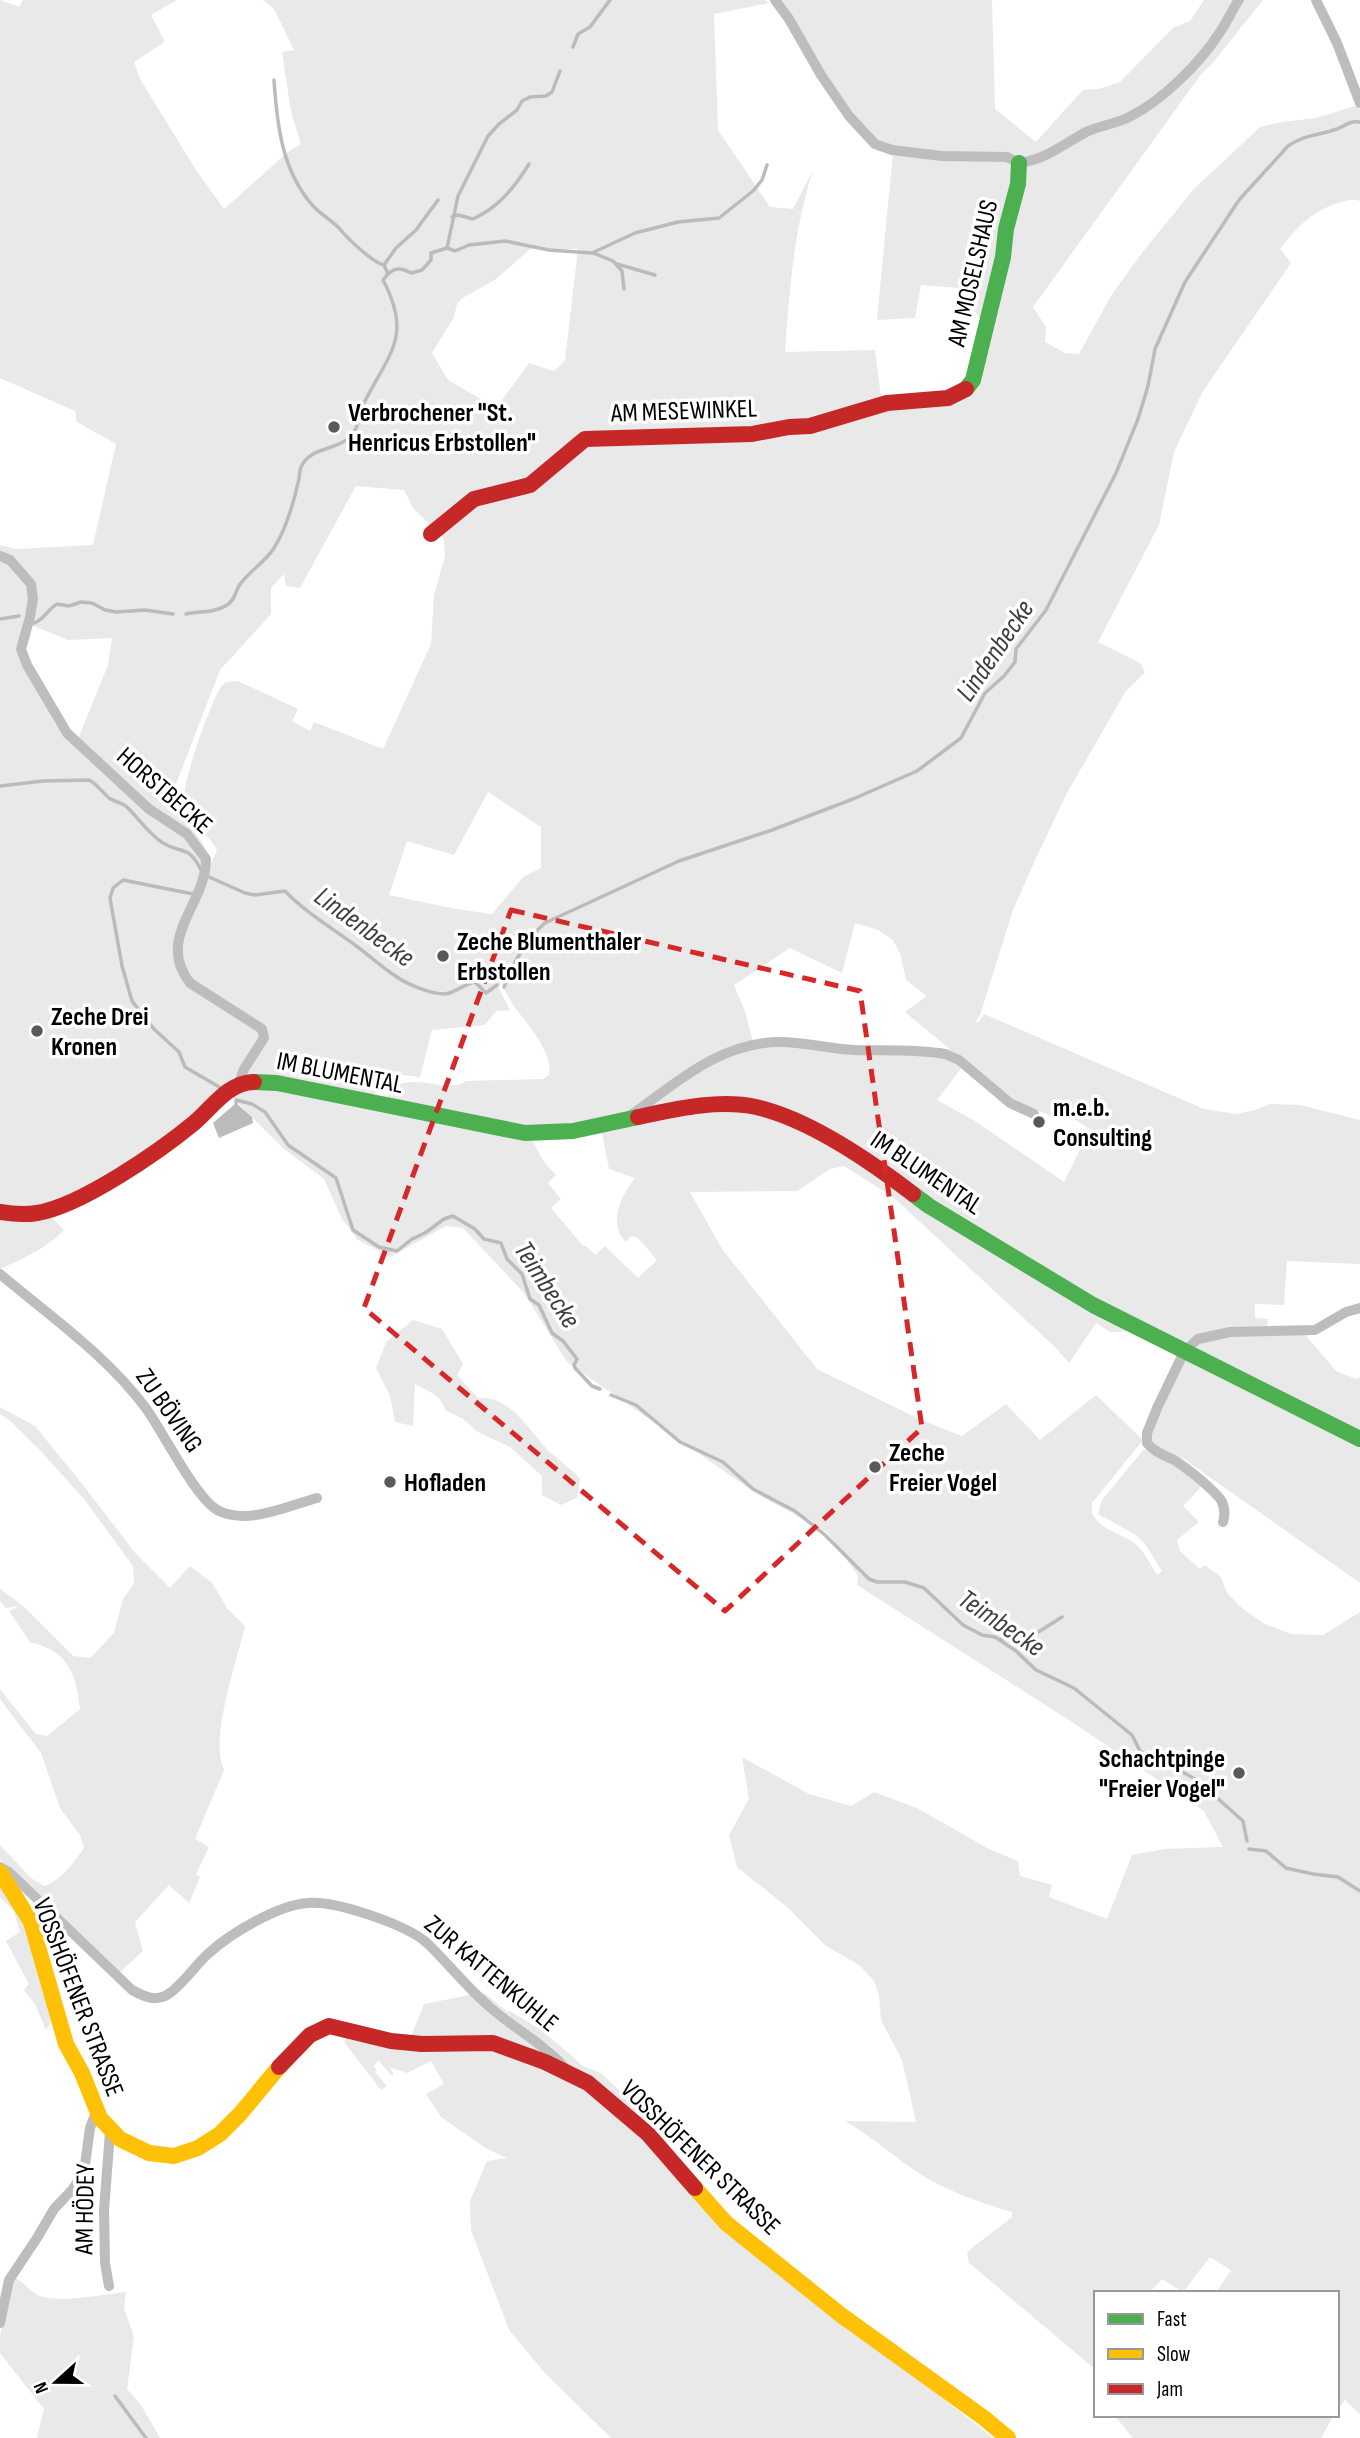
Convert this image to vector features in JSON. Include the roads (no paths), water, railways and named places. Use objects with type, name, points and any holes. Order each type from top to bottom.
[{"type":"street","points":[[775,0],[842,106],[875,144],[892,150],[942,156],[1007,158],[1018,163],[1050,154],[1097,127],[1121,121],[1145,108],[1196,62],[1220,33],[1239,0]]},
{"type":"street","points":[[1316,0],[1360,103]]},
{"type":"street","name":"AM MOSELSHAUS","points":[[965,391],[973,380],[1003,257],[1006,229],[1018,184],[1018,163]]},
{"type":"street","name":"AM MESEWINKEL","points":[[432,534],[474,499],[530,485],[585,439],[752,434],[810,426],[887,403],[948,398],[965,391]]},
{"type":"street","name":"HORSTBECKE","points":[[0,556],[10,561],[31,584],[33,599],[21,649],[27,665],[67,733],[149,809],[187,834],[206,859],[202,880],[178,939],[178,958],[190,983],[262,1029],[264,1038],[243,1069],[238,1084]]},
{"type":"street","name":"IM BLUMENTAL","points":[[623,1121],[700,1065],[723,1053],[741,1047],[781,1042],[824,1048],[945,1054],[960,1060],[1010,1103],[1034,1114]]},
{"type":"street","name":"IM BLUMENTAL","points":[[0,1212],[22,1215],[41,1212],[78,1197],[194,1123],[238,1084],[252,1081],[277,1083],[525,1133],[573,1131],[672,1110],[727,1104],[755,1107],[789,1118],[867,1159],[929,1206],[1048,1279],[1131,1325],[1360,1439]]},
{"type":"street","name":"ZU BÖVING","points":[[0,1275],[117,1374],[148,1410],[209,1505],[220,1512],[252,1516],[317,1498]]},
{"type":"street","points":[[1223,1522],[1224,1508],[1220,1500],[1194,1475],[1176,1461],[1152,1450],[1147,1443],[1147,1433],[1158,1406],[1185,1350],[1198,1339],[1218,1334],[1315,1330],[1346,1312],[1360,1308]]},
{"type":"street","name":"ZUR KATTENKUHLE","points":[[0,1870],[9,1872],[132,1990],[151,1998],[168,1994],[208,1953],[232,1936],[282,1909],[315,1902],[361,1912],[410,1931],[426,1942],[490,2008],[545,2048],[569,2073]]},
{"type":"street","name":"VOSSHÖFENER STRASSE","points":[[0,1870],[30,1918],[65,2043],[84,2077],[96,2112],[110,2132],[127,2144],[157,2156],[171,2157],[202,2147],[229,2126],[289,2056],[320,2028],[329,2026],[391,2041],[422,2044],[493,2043],[508,2046],[587,2083],[648,2134],[726,2223],[841,2315],[1008,2438]]},
{"type":"street","points":[[0,2323],[9,2280],[54,2209],[84,2172],[90,2128],[96,2112]]},
{"type":"street","name":"AM HÖDEY","points":[[109,2287],[105,2263],[104,2210],[110,2132]]},
{"type":"waterway","points":[[573,47],[578,34],[590,27],[610,0]]},
{"type":"waterway","points":[[447,248],[458,196],[488,136],[517,110],[522,101],[530,97],[546,96],[552,92],[560,71]]},
{"type":"waterway","points":[[274,80],[283,147],[303,193],[314,207],[360,249],[384,265]]},
{"type":"waterway","name":"Lindenbecke","points":[[504,987],[520,953],[545,923],[679,861],[772,830],[917,771],[961,738],[985,693],[1015,662],[1016,649],[1046,610],[1116,473],[1138,419],[1155,349],[1185,282],[1239,200],[1288,146],[1306,137],[1359,122]]},
{"type":"waterway","points":[[452,217],[458,215],[473,219],[491,209],[512,189],[529,164]]},
{"type":"waterway","points":[[186,614],[222,608],[230,603],[241,583],[266,558],[278,541],[289,517],[300,469],[305,460],[317,452],[338,445],[355,430],[364,403],[389,357],[397,331],[392,300],[383,280],[389,273],[396,269],[411,273],[422,270],[431,260],[431,253],[447,248],[455,251],[469,245],[505,241],[549,250],[592,253],[635,233],[678,222],[719,218],[753,191],[762,180],[767,165]]},
{"type":"waterway","points":[[388,274],[384,265],[396,248],[416,230],[438,200]]},
{"type":"waterway","points":[[593,253],[613,261],[622,271],[624,289]]},
{"type":"waterway","points":[[617,264],[655,275]]},
{"type":"waterway","points":[[34,623],[57,604],[69,606],[81,602],[116,612],[145,610],[173,614]]},
{"type":"waterway","points":[[0,619],[19,616]]},
{"type":"waterway","name":"Lindenbecke","points":[[0,786],[89,780],[109,798],[128,808],[158,839],[170,847],[189,853],[201,870]]},
{"type":"waterway","name":"Lindenbecke","points":[[207,876],[255,895],[285,891],[311,914],[390,972],[418,988],[445,994],[475,982],[486,993],[497,985]]},
{"type":"waterway","name":"Teimbecke","points":[[193,894],[123,880],[113,888],[110,898],[122,966],[132,1001],[154,1029],[179,1052],[185,1067],[221,1088]]},
{"type":"waterway","name":"Teimbecke","points":[[236,1103],[236,1100],[252,1104],[265,1112],[288,1145],[336,1178],[353,1230],[379,1247],[397,1251],[412,1239],[453,1216],[475,1229],[484,1239],[501,1243],[507,1259],[522,1274],[530,1299],[539,1305],[552,1333],[563,1341],[577,1359],[575,1368],[592,1386],[600,1389]]},
{"type":"waterway","name":"Teimbecke","points":[[611,1395],[636,1405],[680,1442],[723,1462],[753,1489],[795,1511],[824,1534],[869,1579],[877,1582],[905,1582],[924,1588],[963,1625],[982,1635],[995,1637],[1016,1651],[1036,1670],[1074,1688],[1132,1735],[1140,1751],[1197,1780],[1243,1821],[1247,1841]]},
{"type":"waterway","points":[[1001,1639],[1029,1638],[1062,1617]]},
{"type":"waterway","name":"Teimbecke","points":[[1249,1849],[1266,1851],[1286,1868],[1338,1877],[1360,1891]]},
{"type":"waterway","points":[[115,2396],[146,2438]]},
{"type":"place","name":"Verbrochener \"St. Henricus Erbstollen\"","points":[[334,427]]},
{"type":"place","name":"Zeche Blumenthaler Erbstollen","points":[[443,956]]},
{"type":"place","name":"Zeche Drei Kronen","points":[[37,1031]]},
{"type":"place","name":"m.e.b. Consulting","points":[[1039,1122]]},
{"type":"place","name":"Zeche Freier Vogel","points":[[875,1467]]},
{"type":"place","name":"Hofladen","points":[[390,1482]]},
{"type":"place","name":"Schachtpinge \"Freier Vogel\"","points":[[1239,1773]]}]
